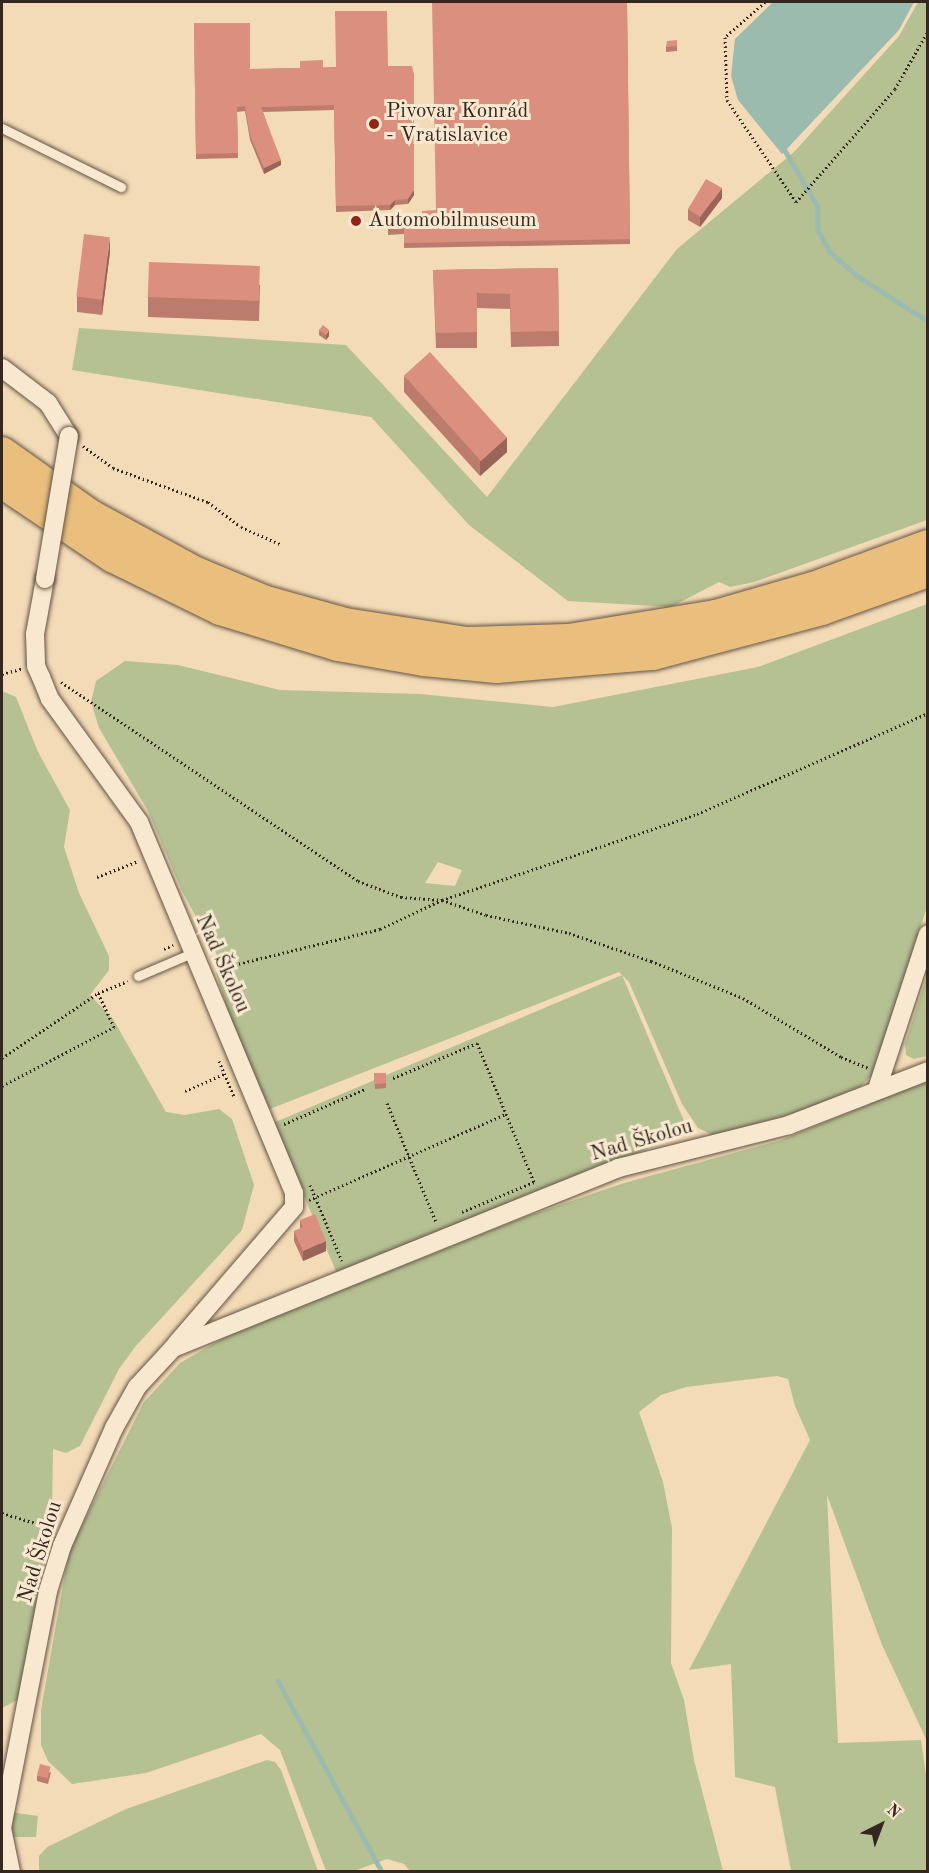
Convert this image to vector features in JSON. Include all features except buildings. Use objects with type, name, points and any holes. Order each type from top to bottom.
[{"type":"highway","points":[[2,452],[29,489],[87,528],[149,578],[270,628],[338,646],[424,661],[497,668],[653,655],[812,613],[927,572]]},
{"type":"highway","points":[[2,483],[29,489]]},
{"type":"highway","points":[[87,528],[266,601],[345,623],[467,642],[569,639],[716,615],[813,587],[927,545]]},
{"type":"street","points":[[2,368],[48,403],[69,435]]},
{"type":"street","name":"Nad Školou","points":[[2,1829],[48,1591],[62,1546],[114,1428],[137,1387],[294,1207],[288,1176],[201,973],[185,956],[139,822],[50,699],[36,666],[35,634],[69,435]]},
{"type":"street","points":[[880,1082],[927,934]]},
{"type":"street","name":"Nad Školou","points":[[173,1348],[618,1168],[789,1125],[880,1082],[927,1071]]},
{"type":"street","points":[[2,1829],[11,1872]]},
{"type":"lane","points":[[2,128],[121,187]]},
{"type":"lane","points":[[138,976],[185,956]]},
{"type":"path","points":[[765,2],[725,37],[727,100],[796,202],[896,89],[927,31]]},
{"type":"path","points":[[69,435],[113,468],[208,502],[241,527],[280,544]]},
{"type":"path","points":[[2,674],[36,666],[358,881],[401,897],[442,900],[486,915],[568,933],[651,961],[743,998],[880,1082]]},
{"type":"path","points":[[201,973],[380,929],[442,900],[697,814],[927,713]]},
{"type":"path","points":[[135,854],[142,871]]},
{"type":"path","points":[[97,878],[138,861]]},
{"type":"path","points":[[168,935],[173,945],[185,956]]},
{"type":"path","points":[[164,949],[173,945]]},
{"type":"path","points":[[2,1058],[98,993],[138,976]]},
{"type":"path","points":[[2,1086],[114,1027],[98,993]]},
{"type":"path","points":[[393,1078],[477,1043],[534,1182],[458,1213]]},
{"type":"path","points":[[216,1054],[237,1104]]},
{"type":"path","points":[[185,1091],[224,1074]]},
{"type":"path","points":[[288,1134],[284,1123],[365,1089]]},
{"type":"path","points":[[387,1103],[436,1222]]},
{"type":"path","points":[[305,1202],[408,1154],[506,1114]]},
{"type":"path","points":[[306,1176],[341,1262],[352,1257]]},
{"type":"path","points":[[426,1227],[447,1218]]},
{"type":"path","points":[[2,1513],[52,1528]]},
{"type":"green space","points":[[918,2],[927,2],[927,520],[754,582],[730,587],[719,582],[671,607],[568,601],[469,525],[371,417],[72,370],[79,328],[346,345],[487,497],[677,249],[794,152],[899,36]]},
{"type":"green space","points":[[927,604],[927,907],[873,1074],[860,1087],[809,1108],[717,1137],[698,1128],[682,1104],[629,982],[619,972],[270,1109],[239,1045],[216,973],[224,968],[182,891],[148,811],[99,728],[91,702],[96,681],[125,661],[178,665],[280,690],[420,694],[553,707],[758,667]],"holes":[[[438,862],[462,870],[455,886],[425,883]]]},
{"type":"green space","points":[[2,691],[16,697],[38,752],[70,810],[64,847],[79,893],[109,956],[109,970],[90,995],[113,1019],[166,1112],[185,1115],[219,1109],[232,1119],[254,1185],[242,1230],[135,1347],[119,1369],[80,1446],[66,1453],[53,1449],[52,1516],[19,1699],[2,1708]]},
{"type":"green space","points":[[622,975],[688,1131],[340,1280],[273,1123]]},
{"type":"green space","points":[[927,976],[927,1056],[914,1059],[906,1055],[905,1044]]},
{"type":"green space","points":[[927,1081],[927,1741],[882,1645],[827,1495],[838,1743],[921,1740],[928,1789],[927,1871],[791,1871],[775,1787],[735,1777],[731,1664],[689,1670],[810,1440],[795,1406],[788,1379],[777,1376],[686,1387],[661,1395],[639,1412],[663,1482],[672,1528],[671,1663],[684,1700],[694,1760],[723,1871],[411,1872],[404,1864],[387,1859],[354,1871],[326,1871],[280,1750],[261,1734],[146,1773],[72,1784],[48,1761],[41,1745],[41,1710],[69,1551],[144,1402],[180,1363],[227,1336],[522,1218],[624,1183],[781,1140]]},
{"type":"green space","points":[[267,1760],[275,1762],[281,1770],[318,1871],[39,1871],[39,1856],[47,1847],[126,1809]]},
{"type":"green space","points":[[10,1812],[38,1816],[36,1837],[5,1837]]},
{"type":"shaded area","points":[[773,2],[914,2],[899,30],[782,154],[738,100],[731,76],[735,39]]},
{"type":"waterway","points":[[783,147],[818,207],[818,230],[830,252],[860,278],[928,321]]},
{"type":"waterway","points":[[278,1681],[382,1872]]},
{"type":"place","name":"Pivovar Konrád - Vratislavice","points":[[374,124]]},
{"type":"place","name":"Automobilmuseum","points":[[356,221]]}]
